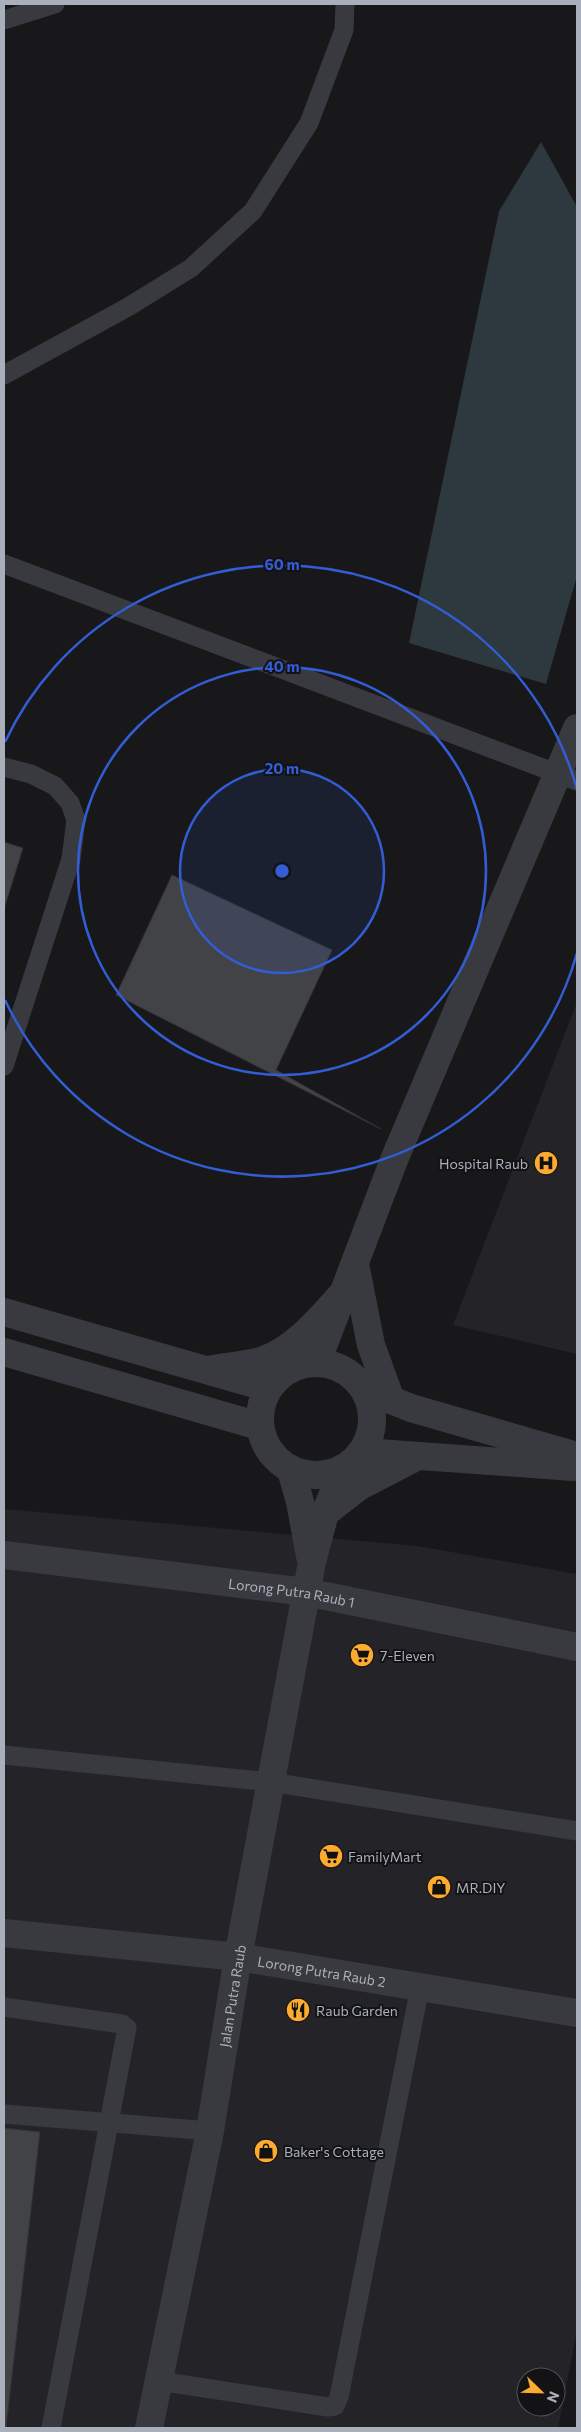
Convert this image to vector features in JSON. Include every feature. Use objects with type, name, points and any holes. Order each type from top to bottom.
[{"type":"street","points":[[327,1364],[349,1278],[394,1160],[567,778],[577,728]]},
{"type":"street","points":[[207,1370],[263,1360],[280,1352],[304,1333],[349,1278]]},
{"type":"street","points":[[349,1278],[391,1400]]},
{"type":"street","points":[[4,1312],[268,1388]]},
{"type":"street","points":[[4,1352],[259,1426]]},
{"type":"street","points":[[351,1463],[368,1442],[372,1424],[371,1406],[364,1389],[353,1376],[327,1364],[298,1364],[281,1373],[268,1388],[260,1406],[259,1426],[265,1444],[276,1460],[291,1470],[308,1475],[326,1474],[378,1453],[577,1468]]},
{"type":"street","points":[[364,1389],[411,1408],[577,1456]]},
{"type":"street","points":[[325,1513],[360,1486],[419,1455]]},
{"type":"street","name":"Jalan Putra Raub","points":[[150,2428],[210,2131],[238,1957],[312,1562],[325,1513],[351,1463]]},
{"type":"street","points":[[291,1470],[300,1502],[312,1562]]},
{"type":"street","name":"Lorong Putra Raub 1","points":[[4,1555],[306,1592],[577,1647]]},
{"type":"street","name":"Lorong Putra Raub 2","points":[[4,1933],[238,1957],[577,2013]]},
{"type":"lane","points":[[4,20],[55,4]]},
{"type":"lane","points":[[4,375],[128,307],[190,268],[253,211],[309,123],[344,30],[345,4]]},
{"type":"lane","points":[[4,564],[567,778]]},
{"type":"lane","points":[[4,767],[31,774],[55,786],[70,803],[76,820],[72,859],[9,1030],[4,1066]]},
{"type":"lane","points":[[4,1755],[270,1782],[577,1831]]},
{"type":"lane","points":[[159,2380],[328,2407],[335,2406],[341,2388],[420,1987]]},
{"type":"lane","points":[[4,2007],[122,2024],[127,2028],[51,2428]]},
{"type":"lane","points":[[4,2114],[210,2131]]},
{"type":"shaded area","points":[[541,142],[577,207],[577,576],[546,684],[409,643],[499,211]]},
{"type":"shaded area","name":"Hospital Raub","points":[[577,1002],[577,1354],[453,1325]]},
{"type":"shaded area","points":[[4,1509],[417,1546],[577,1574],[577,2330],[566,2387],[566,2367],[516,2367],[516,2417],[560,2417],[558,2428],[4,2428]]},
{"type":"building","points":[[4,842],[23,848],[4,909]]},
{"type":"building","points":[[172,875],[332,950],[276,1070],[381,1129],[116,995]]},
{"type":"building","points":[[4,2128],[40,2132],[6,2428],[4,2428]]},
{"type":"place","name":"Hospital Raub","points":[[546,1163]]},
{"type":"place","name":"7-Eleven","points":[[362,1655]]},
{"type":"place","name":"FamilyMart","points":[[331,1856]]},
{"type":"place","name":"MR.DIY","points":[[439,1887]]},
{"type":"place","name":"Raub Garden","points":[[298,2010]]},
{"type":"place","name":"Baker's Cottage","points":[[266,2151]]}]
